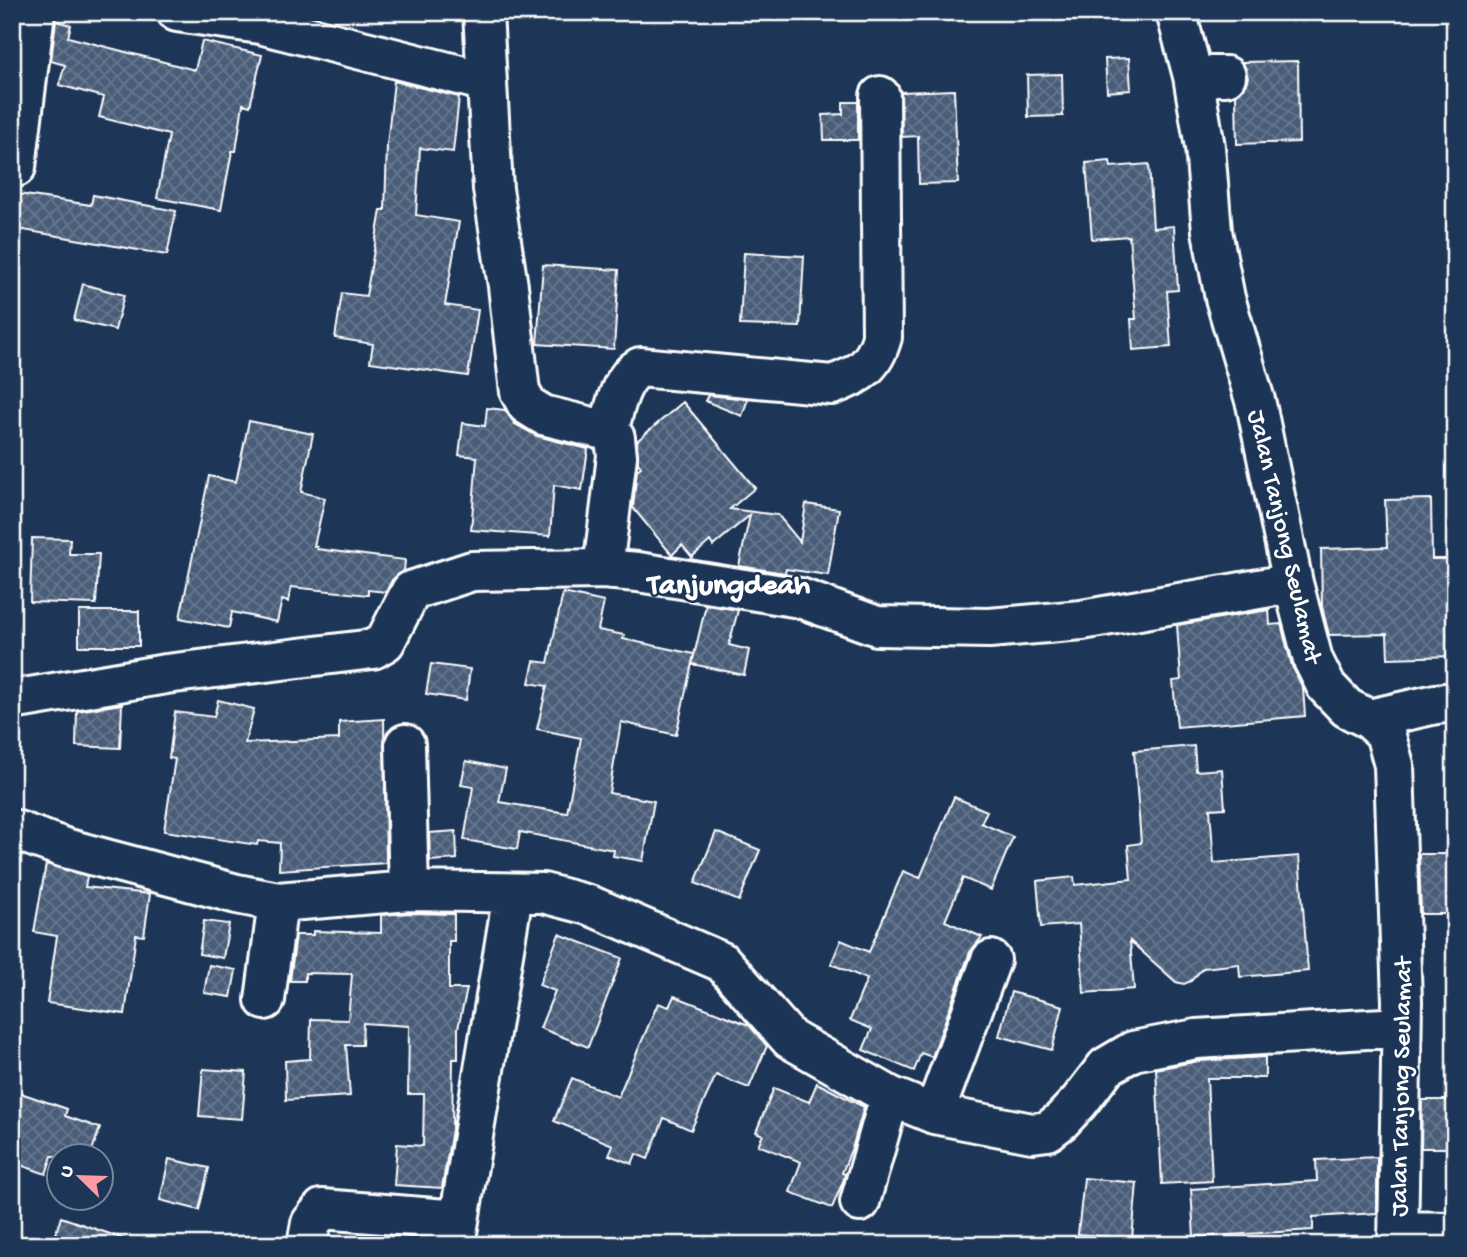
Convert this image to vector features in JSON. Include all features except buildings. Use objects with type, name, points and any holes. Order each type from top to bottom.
[{"type":"street","points":[[16,167],[35,12]]},
{"type":"street","points":[[177,12],[260,24],[487,82]]},
{"type":"street","points":[[483,12],[493,189],[520,392],[527,405],[543,415],[608,430],[615,438],[617,456],[603,569]]},
{"type":"street","name":"Jalan Tanjong Seulamat","points":[[1176,12],[1210,76],[1205,147],[1212,231],[1225,298],[1256,404],[1293,583],[1313,660],[1325,686],[1347,708],[1369,719],[1388,738],[1394,765],[1402,1002],[1398,1238]]},
{"type":"street","points":[[608,430],[625,380],[640,367],[832,385],[852,378],[877,355],[882,337],[880,96]]},
{"type":"street","points":[[12,700],[166,674],[373,649],[385,642],[411,591],[472,571],[603,569],[638,572],[800,597],[877,626],[989,628],[1082,620],[1293,583]]},
{"type":"street","points":[[1369,719],[1455,702]]},
{"type":"street","points":[[405,744],[409,891]]},
{"type":"street","points":[[12,829],[79,852],[237,894],[278,902],[409,891],[543,893],[589,905],[722,962],[790,1039],[890,1096],[934,1114],[1032,1133],[1048,1131],[1079,1102],[1106,1067],[1133,1051],[1196,1039],[1401,1027]]},
{"type":"street","points":[[307,1245],[311,1223],[322,1209],[457,1232],[513,894]]},
{"type":"street","points":[[265,1000],[278,902]]},
{"type":"street","points":[[934,1114],[991,960]]},
{"type":"street","points":[[860,1202],[890,1096]]},
{"type":"street","points":[[1398,1238],[1455,1232]]},
{"type":"district","name":"Tanjungdeah","points":[[729,583]]}]
